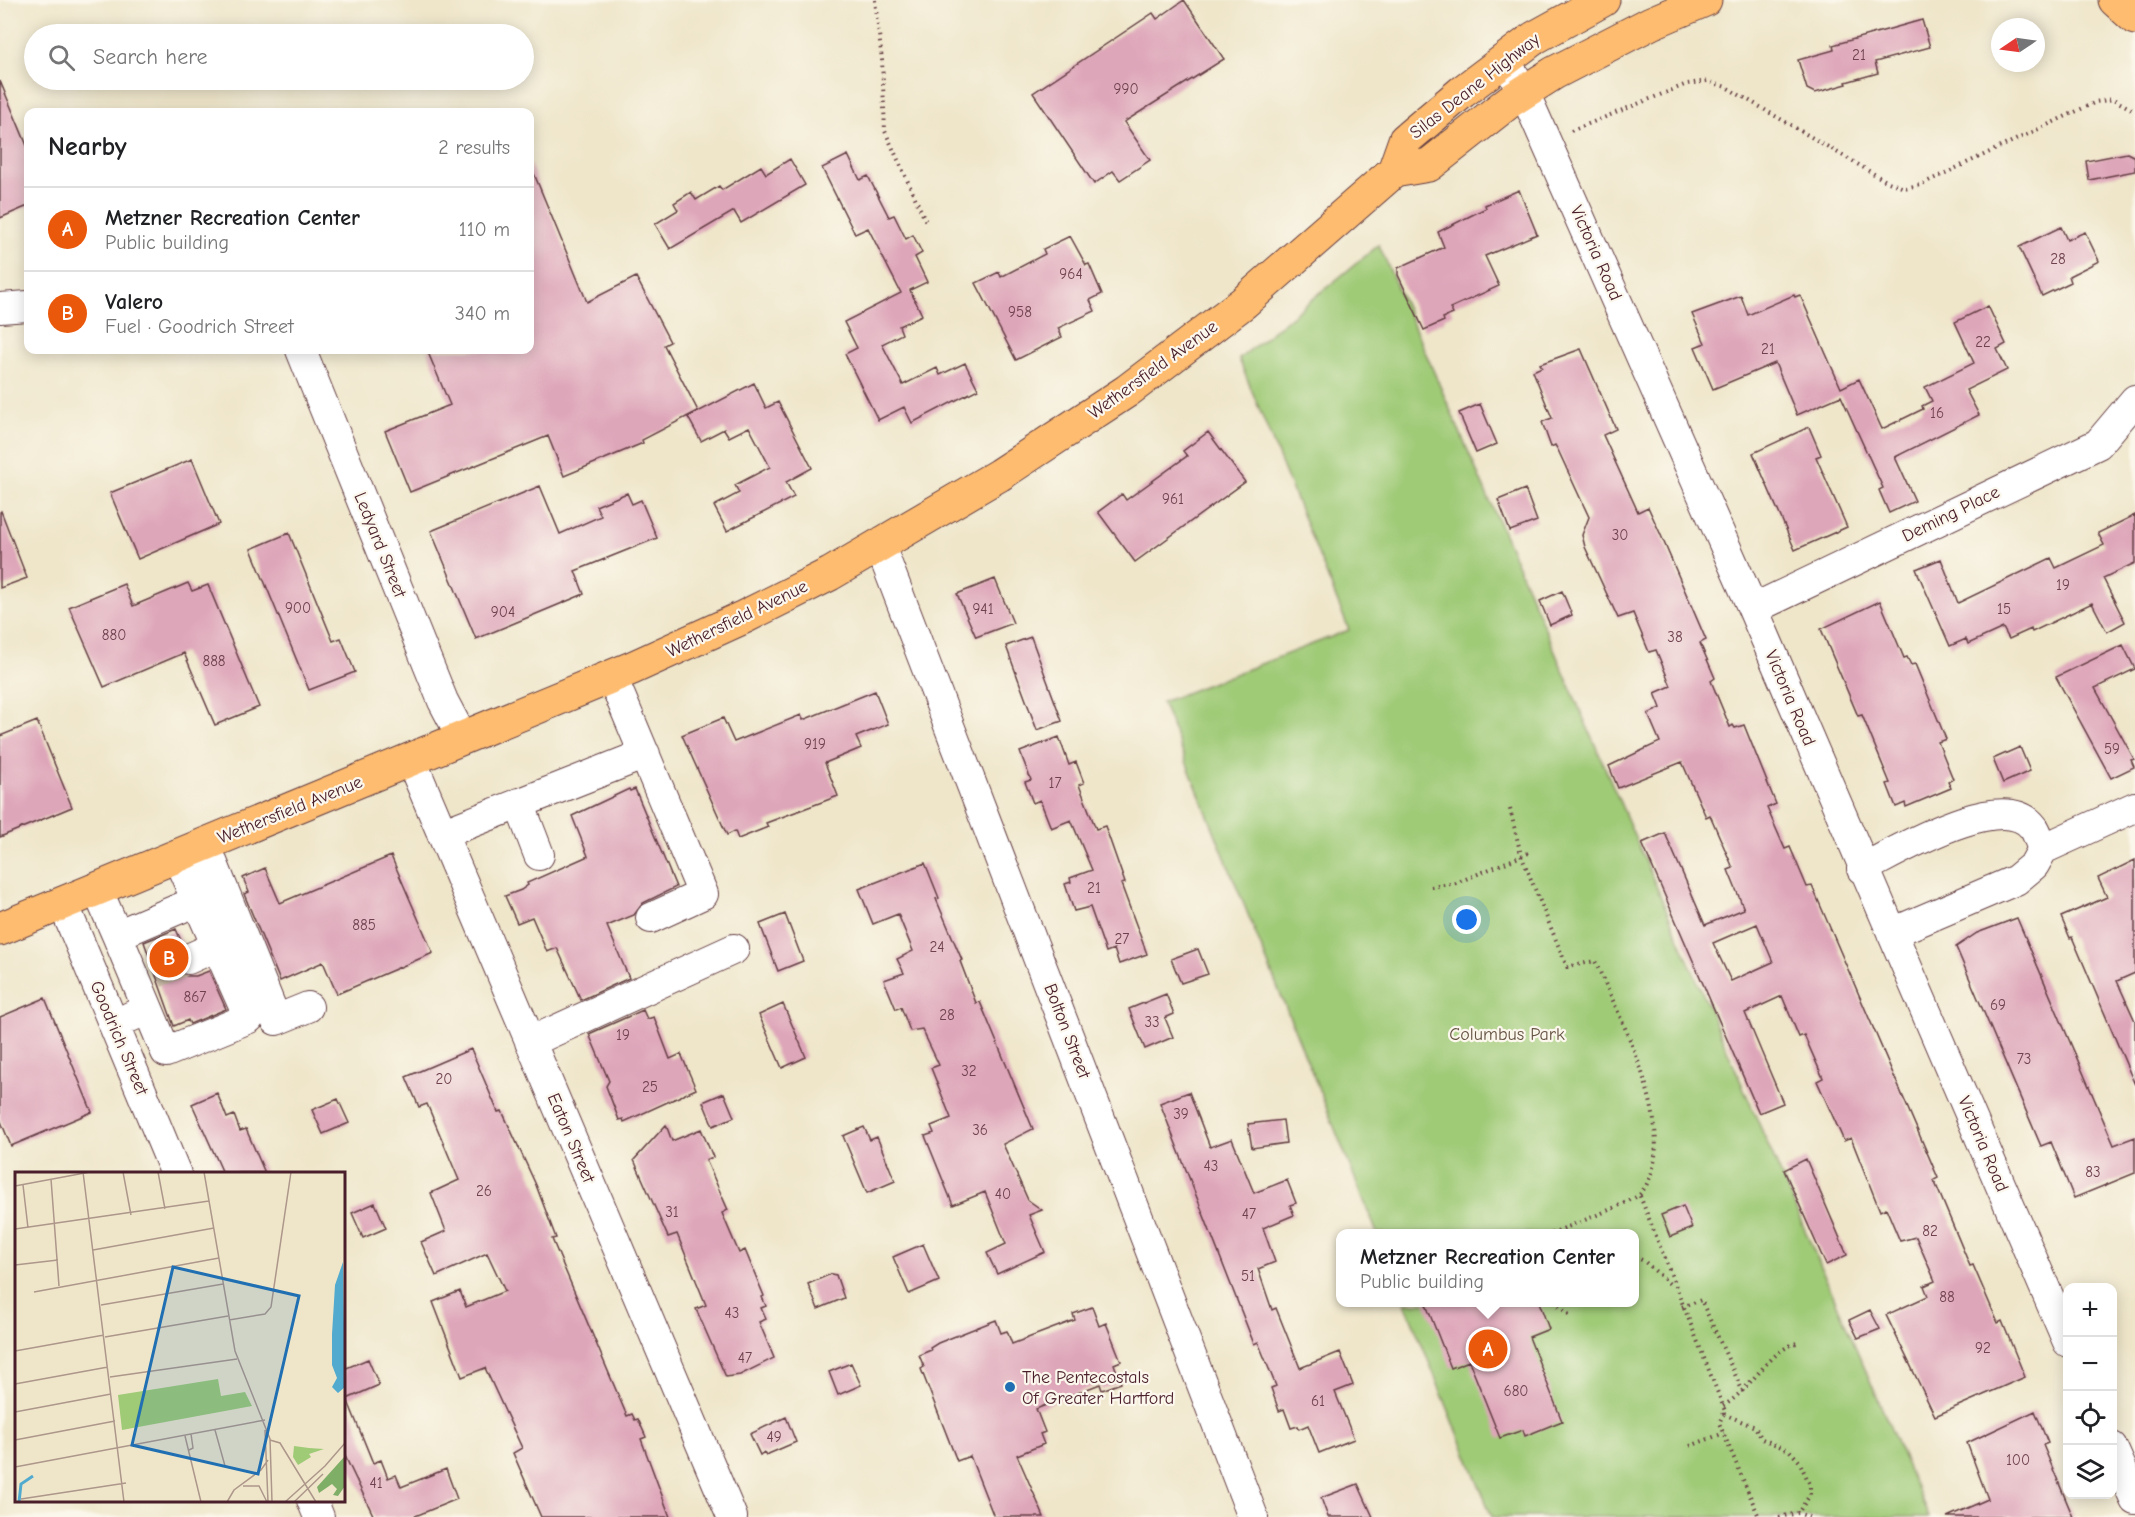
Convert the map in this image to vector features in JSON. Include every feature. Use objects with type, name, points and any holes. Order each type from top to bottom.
[{"type":"main road","name":"Silas Deane Highway","points":[[1603,0],[1550,28],[1504,59],[1405,140],[1394,171],[1429,165],[1524,92],[1615,40],[1705,0]]},
{"type":"main road","points":[[2115,0],[2135,18]]},
{"type":"main road","name":"Wethersfield Avenue","points":[[0,929],[612,677],[744,617],[880,546],[1035,452],[1155,370],[1243,303],[1394,171]]},
{"type":"street","name":"Victoria Road","points":[[1504,59],[1524,92],[1753,609],[1862,869],[1892,933],[2065,1337]]},
{"type":"street","points":[[0,308],[24,306]]},
{"type":"street","name":"Ledyard Street","points":[[303,354],[443,701],[463,738]]},
{"type":"street","name":"Deming Place","points":[[1753,609],[2098,444],[2135,400]]},
{"type":"street","name":"Bolton Street","points":[[880,546],[1254,1517]]},
{"type":"street","points":[[612,677],[703,894],[651,918]]},
{"type":"street","points":[[442,834],[645,754]]},
{"type":"street","name":"Eaton Street","points":[[411,760],[732,1517]]},
{"type":"street","points":[[519,803],[539,855]]},
{"type":"street","points":[[1892,933],[2016,880],[2034,865],[2043,849],[2135,807]]},
{"type":"street","points":[[1862,869],[1965,819],[2008,813],[2033,826],[2043,849]]},
{"type":"street","points":[[97,889],[117,935],[146,977],[148,1009],[166,1052],[249,1018],[197,901],[191,850]]},
{"type":"street","points":[[191,850],[276,1020],[308,1007]]},
{"type":"street","points":[[117,935],[197,901]]},
{"type":"street","name":"Goodrich Street","points":[[63,903],[176,1172]]},
{"type":"street","points":[[188,959],[217,946]]},
{"type":"street","points":[[530,1042],[734,949]]},
{"type":"street","points":[[113,1024],[148,1009]]},
{"type":"street","points":[[2117,1458],[2135,1499]]},
{"type":"street","points":[[313,1502],[319,1517]]},
{"type":"path","points":[[875,0],[882,60],[885,131],[927,224]]},
{"type":"path","points":[[1571,131],[1687,84],[1711,81],[1726,87],[1886,181],[1909,188],[1920,186],[2096,102],[2116,100],[2135,111]]},
{"type":"path","points":[[1510,809],[1521,855],[1567,967],[1595,961],[1648,1086],[1656,1127],[1655,1156],[1649,1179],[1640,1195],[1559,1229]]},
{"type":"path","points":[[1431,887],[1456,883],[1531,852]]},
{"type":"path","points":[[1640,1195],[1682,1307],[1723,1406],[1724,1414],[1719,1423],[1759,1517]]},
{"type":"path","points":[[1639,1258],[1644,1260],[1675,1289]]},
{"type":"path","points":[[1682,1307],[1701,1300],[1743,1392]]},
{"type":"path","points":[[1560,1307],[1572,1317]]},
{"type":"path","points":[[1723,1406],[1743,1392],[1782,1348],[1797,1343]]},
{"type":"path","points":[[1724,1414],[1755,1427],[1762,1439],[1789,1450],[1799,1461],[1810,1485],[1810,1496],[1798,1513]]},
{"type":"path","points":[[1690,1446],[1724,1433]]},
{"type":"path","points":[[1779,1517],[1798,1513],[1809,1517]]},
{"type":"green space","name":"Columbus Park","points":[[1379,245],[1929,1517],[1492,1517],[1407,1307],[1639,1307],[1639,1229],[1375,1229],[1162,702],[1349,630],[1239,359]]},
{"type":"building","points":[[1184,0],[1224,59],[1124,122],[1150,160],[1120,180],[1113,171],[1094,184],[1033,93],[1153,13],[1157,19]]},
{"type":"building","points":[[1922,20],[1930,47],[1875,62],[1878,73],[1846,82],[1847,84],[1815,93],[1807,89],[1798,60],[1834,50],[1833,45]]},
{"type":"building","points":[[0,81],[24,138],[24,208],[0,218]]},
{"type":"building","points":[[2127,153],[2135,157],[2135,171],[2089,180],[2086,161]]},
{"type":"building","points":[[848,155],[860,180],[868,176],[889,217],[894,215],[906,239],[913,235],[922,253],[915,257],[927,282],[910,290],[922,315],[899,326],[902,334],[882,344],[903,385],[937,368],[940,375],[965,363],[978,389],[912,423],[904,407],[878,420],[845,354],[857,348],[844,322],[901,293],[868,228],[855,234],[822,168]]},
{"type":"building","points":[[790,159],[805,185],[741,223],[734,211],[670,249],[655,224],[678,210],[674,203],[691,192],[696,200],[719,186],[722,190],[761,166],[766,174]]},
{"type":"building","points":[[534,174],[587,302],[636,277],[670,342],[664,345],[698,411],[642,440],[643,443],[564,476],[548,436],[410,492],[385,431],[450,405],[429,354],[534,354]]},
{"type":"building","points":[[1519,190],[1537,234],[1485,256],[1499,286],[1450,308],[1453,314],[1424,330],[1398,275],[1398,268],[1444,247],[1438,232],[1486,208],[1485,205]]},
{"type":"building","points":[[2061,227],[2067,240],[2085,232],[2099,261],[2069,276],[2071,282],[2042,296],[2019,247]]},
{"type":"building","points":[[1070,236],[1086,265],[1089,264],[1102,294],[1090,300],[1095,311],[1058,328],[1062,337],[1016,360],[976,283],[999,272],[1001,277],[1045,254],[1043,249]]},
{"type":"building","points":[[1794,295],[1795,297],[1800,295],[1841,388],[1859,379],[1882,429],[1923,409],[1922,406],[1932,401],[1925,387],[1974,363],[1955,322],[1988,306],[2006,344],[1997,349],[2007,370],[1966,390],[1979,415],[1895,457],[1915,501],[1889,513],[1879,490],[1883,488],[1841,396],[1797,415],[1775,363],[1713,389],[1695,347],[1705,343],[1692,314],[1741,296],[1748,315]]},
{"type":"building","points":[[1581,349],[1616,429],[1603,435],[1638,512],[1648,507],[1660,533],[1706,640],[1700,643],[1715,678],[1711,681],[1730,727],[1744,725],[1776,804],[1767,808],[1785,849],[1790,847],[1807,887],[1812,886],[1938,1178],[1934,1180],[1970,1266],[1973,1265],[1998,1323],[2002,1321],[2025,1377],[1935,1416],[1886,1315],[1928,1296],[1924,1286],[1935,1281],[1916,1237],[1900,1241],[1886,1208],[1880,1211],[1851,1138],[1844,1141],[1817,1081],[1823,1078],[1804,1035],[1799,1037],[1782,996],[1745,1013],[1783,1103],[1759,1113],[1642,843],[1665,833],[1705,925],[1744,909],[1728,870],[1733,868],[1710,815],[1706,817],[1682,762],[1618,788],[1609,766],[1660,742],[1648,714],[1661,708],[1655,693],[1671,686],[1656,650],[1649,652],[1633,613],[1618,618],[1585,547],[1582,535],[1589,517],[1558,450],[1555,445],[1551,447],[1542,422],[1552,418],[1533,371],[1542,367],[1540,364]],"holes":[[[1757,924],[1773,962],[1731,981],[1713,943]]]},
{"type":"building","points":[[754,383],[766,408],[778,402],[812,468],[786,482],[794,497],[727,531],[714,506],[739,493],[735,485],[770,467],[749,427],[729,437],[724,429],[701,441],[688,417]]},
{"type":"building","points":[[1480,404],[1497,444],[1476,453],[1459,413]]},
{"type":"building","points":[[1809,427],[1821,455],[1816,457],[1847,527],[1795,550],[1753,453]]},
{"type":"building","points":[[1208,432],[1245,482],[1135,562],[1098,512],[1122,494],[1126,500],[1187,456],[1183,451]]},
{"type":"building","points":[[192,459],[219,524],[138,559],[110,493]]},
{"type":"building","points":[[540,486],[560,534],[601,516],[596,506],[627,493],[632,504],[641,500],[657,538],[575,571],[584,594],[476,639],[431,531]]},
{"type":"building","points":[[1525,489],[1537,521],[1510,531],[1498,500]]},
{"type":"building","points":[[0,512],[27,578],[0,588]]},
{"type":"building","points":[[2135,515],[2135,563],[2103,578],[2125,622],[2107,632],[2092,603],[2032,632],[2031,629],[2009,639],[2003,628],[1968,644],[1966,639],[1950,646],[1916,569],[1941,559],[1958,603],[2051,558],[2056,568],[2104,545],[2098,533]]},
{"type":"building","points":[[289,533],[333,641],[341,638],[355,672],[309,690],[251,549]]},
{"type":"building","points":[[995,579],[1013,623],[976,637],[957,594]]},
{"type":"building","points":[[188,583],[192,591],[208,585],[259,707],[215,725],[184,653],[104,687],[69,607],[124,584],[133,606]]},
{"type":"building","points":[[1562,591],[1572,615],[1550,625],[1540,601]]},
{"type":"building","points":[[1880,601],[1904,658],[1907,657],[1911,665],[1915,664],[1946,739],[1938,742],[1953,779],[1948,782],[1951,788],[1906,807],[1905,803],[1896,807],[1887,784],[1890,783],[1862,715],[1858,716],[1821,629]]},
{"type":"building","points":[[1031,637],[1062,721],[1037,730],[1006,646]]},
{"type":"building","points":[[2123,645],[2135,669],[2095,688],[2134,759],[2131,760],[2134,767],[2111,778],[2056,677]]},
{"type":"building","points":[[875,691],[888,724],[856,737],[861,748],[825,763],[838,796],[766,823],[768,827],[738,839],[735,831],[727,835],[682,735],[723,718],[734,742],[801,715],[803,720]]},
{"type":"building","points":[[37,721],[72,807],[0,837],[0,736]]},
{"type":"building","points":[[1059,737],[1069,765],[1076,762],[1084,783],[1079,785],[1096,829],[1105,826],[1125,883],[1121,884],[1147,954],[1119,964],[1114,949],[1106,952],[1090,907],[1074,911],[1065,884],[1071,882],[1070,878],[1092,870],[1071,820],[1051,828],[1040,800],[1033,803],[1025,782],[1031,780],[1020,752]]},
{"type":"building","points":[[2020,747],[2030,771],[2003,783],[1993,759]]},
{"type":"building","points":[[629,789],[630,791],[635,789],[676,887],[643,903],[634,915],[607,926],[629,978],[581,1000],[557,948],[547,952],[532,917],[517,923],[505,896],[521,890],[528,885],[527,883],[588,856],[572,816]]},
{"type":"building","points":[[391,856],[433,953],[337,994],[323,962],[280,981],[244,894],[249,892],[243,878],[265,868],[280,903]]},
{"type":"building","points":[[2135,860],[2135,973],[2117,981],[2135,1021],[2135,1085],[2072,937],[2070,938],[2061,917],[2107,897],[2098,878]]},
{"type":"building","points":[[925,863],[939,898],[936,899],[962,960],[960,961],[976,1003],[980,1002],[1033,1129],[1003,1144],[1028,1200],[1042,1210],[1029,1215],[1045,1252],[997,1274],[987,1253],[1006,1244],[985,1192],[953,1205],[925,1136],[934,1133],[931,1126],[951,1118],[931,1068],[939,1065],[922,1029],[910,1031],[901,1007],[896,1009],[884,980],[904,973],[897,959],[913,951],[898,914],[873,924],[859,889]]},
{"type":"building","points":[[785,914],[803,961],[778,971],[760,924]]},
{"type":"building","points":[[2017,918],[2114,1145],[2135,1137],[2135,1173],[2074,1198],[2051,1142],[2041,1146],[1956,947],[1977,933]]},
{"type":"building","points":[[176,929],[182,943],[174,949],[171,958],[173,967],[186,976],[196,976],[209,971],[226,1009],[190,1024],[188,1020],[174,1026],[144,942]]},
{"type":"building","points":[[1198,949],[1208,974],[1181,983],[1171,959]]},
{"type":"building","points":[[1166,994],[1174,1014],[1165,1018],[1173,1037],[1145,1049],[1129,1009]]},
{"type":"building","points":[[45,998],[92,1112],[11,1146],[0,1119],[0,1017]]},
{"type":"building","points":[[783,1004],[806,1057],[782,1068],[759,1015]]},
{"type":"building","points":[[643,1010],[647,1019],[654,1017],[670,1059],[681,1054],[696,1089],[624,1122],[623,1119],[619,1120],[606,1086],[609,1081],[589,1034]]},
{"type":"building","points":[[471,1049],[498,1112],[502,1111],[536,1185],[556,1238],[552,1239],[627,1416],[632,1414],[635,1420],[638,1419],[646,1437],[641,1439],[670,1517],[541,1517],[513,1453],[522,1448],[485,1368],[462,1377],[433,1302],[460,1291],[466,1307],[505,1291],[487,1253],[436,1276],[421,1242],[446,1231],[431,1193],[459,1180],[427,1104],[419,1107],[406,1077]]},
{"type":"building","points":[[1189,1092],[1210,1147],[1232,1139],[1254,1193],[1287,1180],[1296,1203],[1290,1205],[1294,1215],[1263,1228],[1275,1262],[1258,1269],[1272,1310],[1276,1308],[1300,1368],[1340,1352],[1353,1385],[1335,1392],[1354,1439],[1319,1453],[1308,1425],[1299,1429],[1298,1426],[1291,1428],[1284,1409],[1279,1411],[1271,1388],[1276,1386],[1258,1342],[1254,1344],[1160,1103]]},
{"type":"building","points":[[217,1093],[227,1118],[234,1115],[240,1131],[246,1129],[265,1172],[223,1172],[192,1104]]},
{"type":"building","points":[[724,1093],[734,1117],[713,1126],[703,1102]]},
{"type":"building","points":[[338,1099],[349,1123],[323,1134],[312,1110]]},
{"type":"building","points":[[1283,1120],[1286,1143],[1252,1148],[1248,1124]]},
{"type":"building","points":[[666,1125],[672,1141],[701,1129],[713,1157],[706,1160],[728,1210],[722,1213],[739,1253],[745,1250],[764,1296],[762,1297],[766,1306],[761,1308],[766,1319],[759,1322],[774,1358],[740,1375],[726,1377],[696,1309],[706,1305],[677,1234],[668,1237],[634,1160]]},
{"type":"building","points":[[864,1127],[870,1140],[877,1137],[895,1181],[867,1193],[843,1136]]},
{"type":"building","points":[[1806,1159],[1847,1255],[1826,1265],[1784,1170]]},
{"type":"building","points":[[375,1203],[386,1228],[363,1238],[352,1213]]},
{"type":"building","points":[[1683,1206],[1692,1228],[1670,1237],[1661,1215]]},
{"type":"building","points":[[923,1244],[939,1281],[909,1294],[893,1257]]},
{"type":"building","points":[[831,1274],[836,1275],[844,1298],[818,1309],[808,1284]]},
{"type":"building","name":"The Pentecostals Of Greater Hartford","points":[[1092,1307],[1099,1326],[1106,1323],[1121,1361],[1114,1364],[1121,1383],[1102,1390],[1100,1384],[1036,1409],[1045,1432],[1040,1434],[1044,1444],[1017,1455],[1044,1517],[994,1517],[970,1456],[957,1461],[921,1369],[924,1367],[919,1355],[931,1350],[930,1348],[938,1343],[996,1320],[1001,1333],[1007,1331],[1012,1344],[1075,1320],[1073,1314]]},
{"type":"building","points":[[1427,1307],[1541,1307],[1549,1329],[1529,1337],[1562,1421],[1525,1436],[1523,1430],[1500,1438],[1469,1361],[1451,1368]]},
{"type":"building","points":[[1870,1310],[1880,1329],[1858,1338],[1849,1320]]},
{"type":"building","points":[[368,1359],[379,1385],[347,1399],[373,1463],[381,1460],[388,1478],[396,1475],[401,1487],[446,1469],[457,1499],[413,1517],[374,1517],[345,1456],[345,1369]]},
{"type":"building","points":[[851,1363],[861,1385],[838,1395],[829,1372]]},
{"type":"building","points":[[2035,1411],[2048,1443],[2043,1445],[2063,1493],[2063,1499],[2066,1499],[2073,1517],[1947,1517],[1988,1499],[1967,1443]]},
{"type":"building","points":[[786,1417],[796,1442],[766,1455],[764,1452],[760,1455],[750,1434]]},
{"type":"building","points":[[1358,1484],[1373,1517],[1328,1517],[1321,1498]]},
{"type":"tunnel","points":[[156,973],[188,959]]},
{"type":"place","name":"Valero","points":[[169,958]]},
{"type":"place","name":"Metzner Recreation Center","points":[[1488,1349]]},
{"type":"place","name":"The Pentecostals Of Greater Hartford","points":[[1010,1387]]}]
